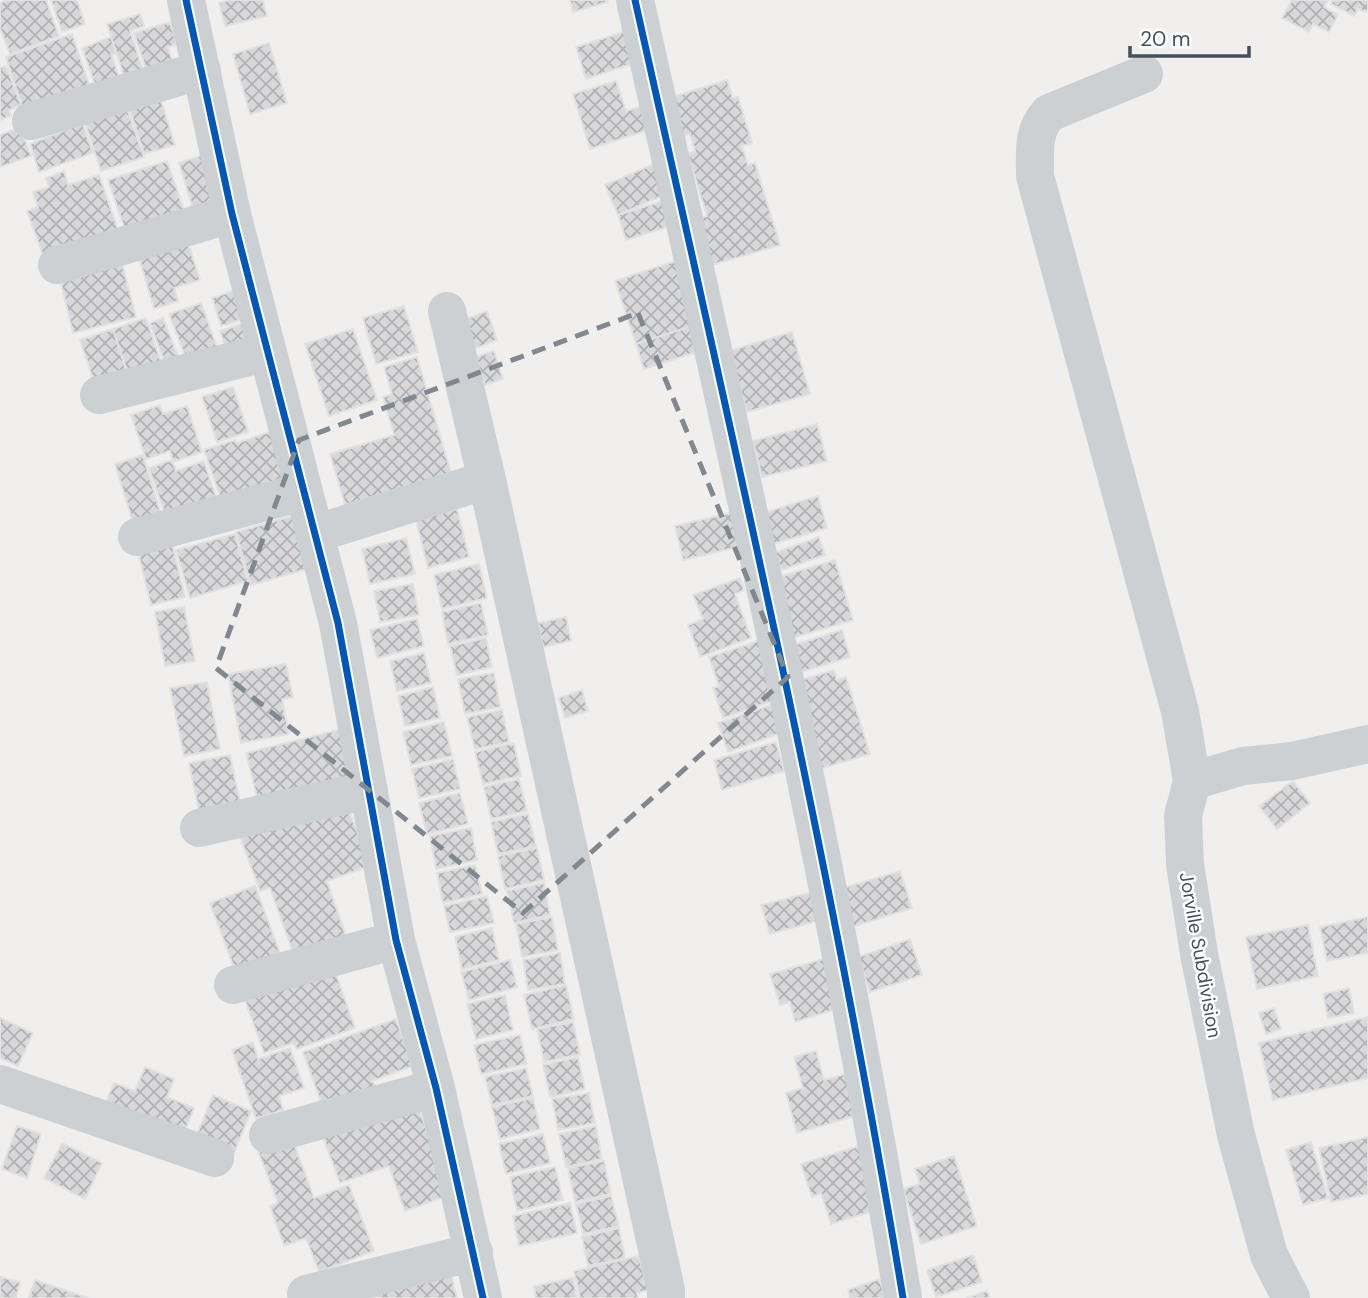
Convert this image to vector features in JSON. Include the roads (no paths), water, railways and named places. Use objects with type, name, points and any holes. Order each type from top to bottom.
[{"type":"street","points":[[186,0],[232,214],[338,623],[396,940],[436,1088],[483,1298]]},
{"type":"street","points":[[635,0],[785,672],[886,1192],[903,1298]]},
{"type":"street","points":[[31,121],[202,70]]},
{"type":"street","points":[[1144,74],[1049,114],[1040,123],[1035,141],[1035,176],[1180,711],[1192,782],[1243,766],[1292,761],[1368,744]]},
{"type":"street","points":[[57,265],[232,214]]},
{"type":"street","points":[[447,311],[487,480],[666,1298]]},
{"type":"street","points":[[99,394],[268,352]]},
{"type":"street","points":[[314,534],[487,480]]},
{"type":"street","points":[[137,537],[302,492]]},
{"type":"street","name":"Jorville Subdivision","points":[[1192,782],[1183,817],[1185,864],[1199,954],[1236,1135],[1269,1255],[1291,1298]]},
{"type":"street","points":[[199,828],[369,790]]},
{"type":"street","points":[[233,985],[396,940]]},
{"type":"street","points":[[0,1084],[215,1158]]},
{"type":"street","points":[[268,1135],[436,1088]]},
{"type":"street","points":[[306,1294],[474,1252]]}]
